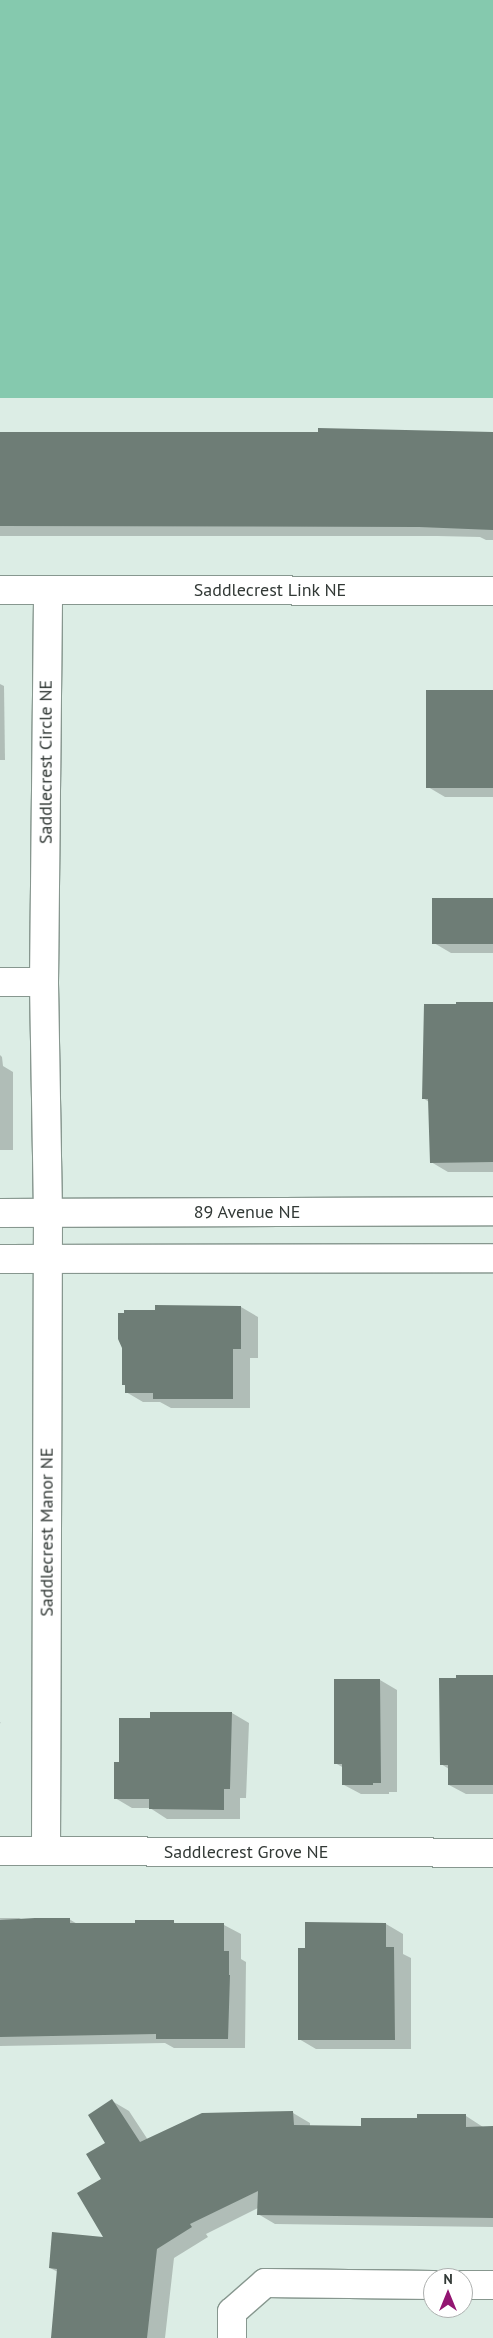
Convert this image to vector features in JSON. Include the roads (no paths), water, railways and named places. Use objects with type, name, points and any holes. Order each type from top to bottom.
[{"type":"street","points":[[0,590],[48,590]]},
{"type":"street","name":"Saddlecrest Link NE","points":[[48,590],[493,591]]},
{"type":"street","name":"Saddlecrest Circle NE","points":[[48,590],[44,982],[48,1213]]},
{"type":"street","points":[[0,982],[44,982]]},
{"type":"street","name":"89 Avenue NE","points":[[0,1213],[493,1211]]},
{"type":"street","name":"Saddlecrest Manor NE","points":[[46,1851],[48,1213]]},
{"type":"street","points":[[0,1259],[493,1258]]},
{"type":"street","name":"Saddlecrest Grove NE","points":[[0,1851],[493,1853]]},
{"type":"street","points":[[232,2338],[232,2312],[265,2283],[423,2284]]},
{"type":"street","points":[[473,2285],[493,2285]]}]
